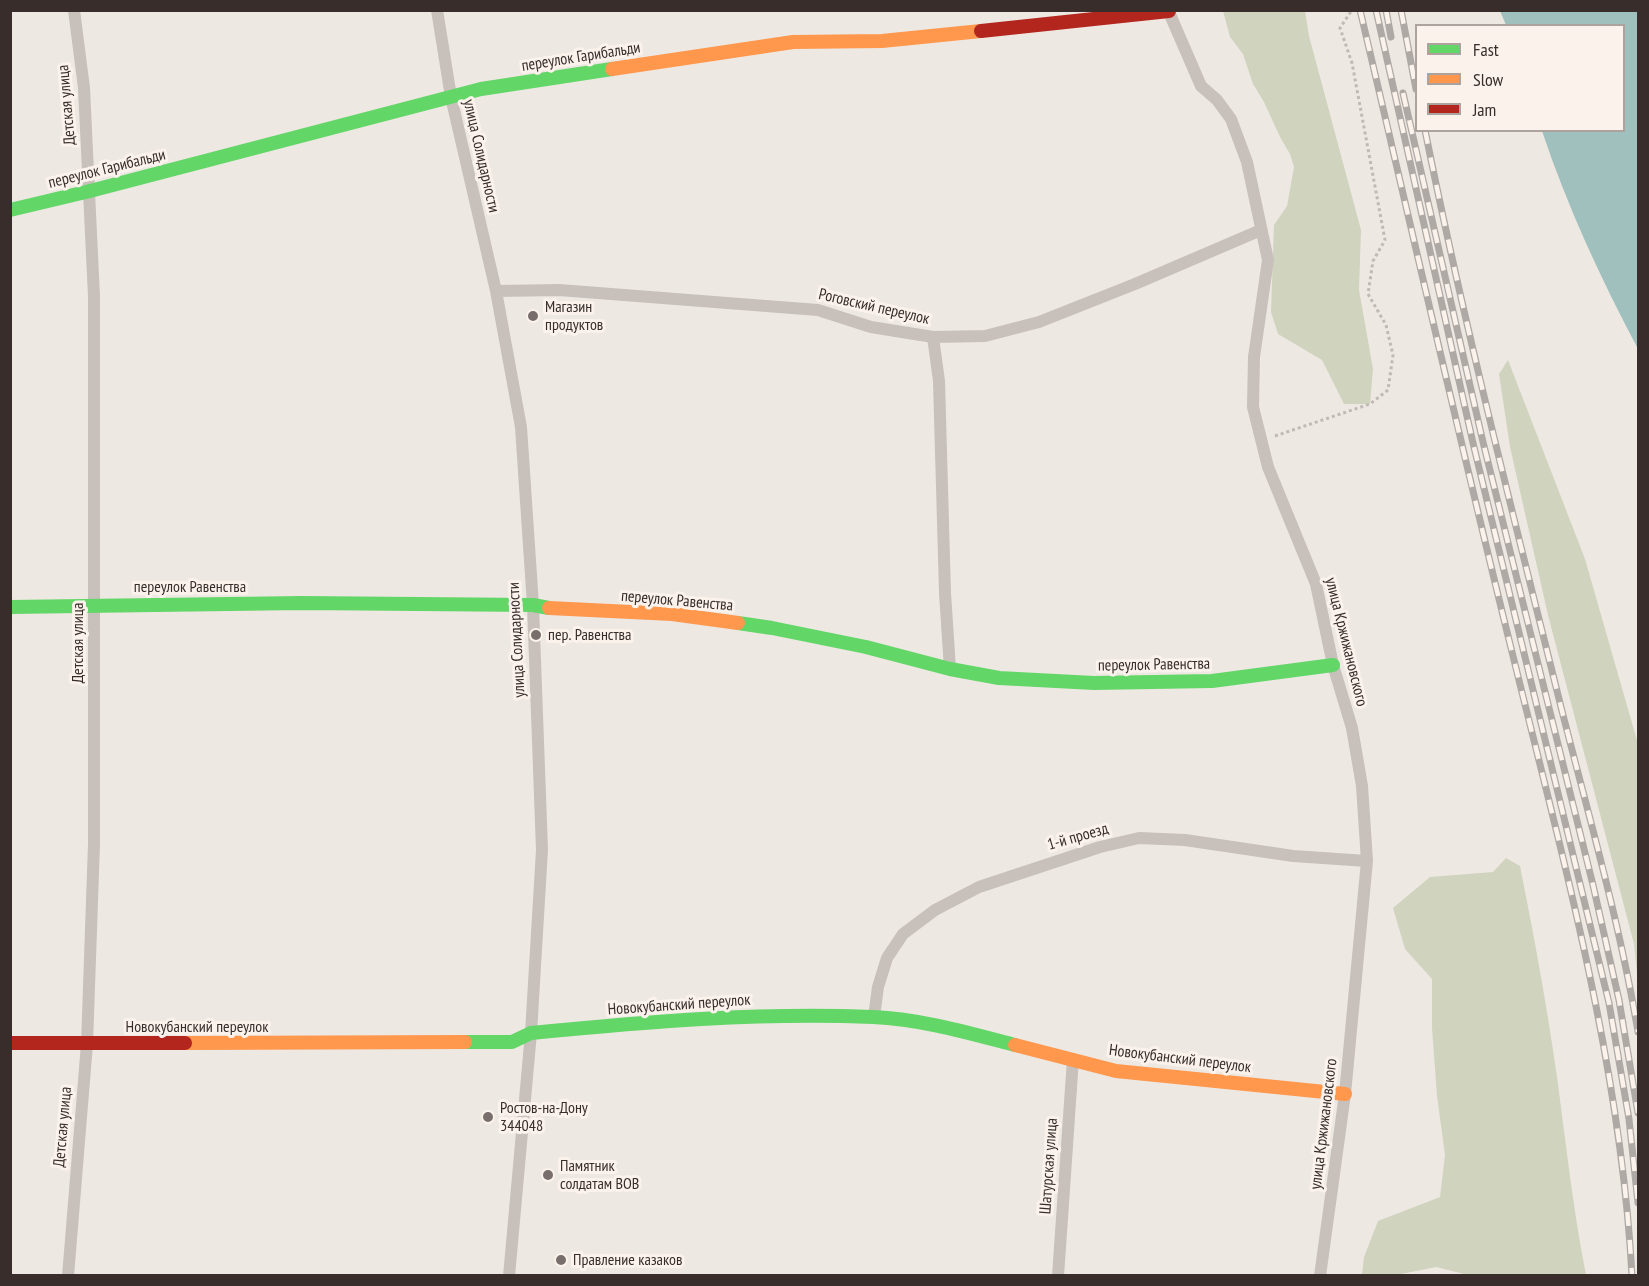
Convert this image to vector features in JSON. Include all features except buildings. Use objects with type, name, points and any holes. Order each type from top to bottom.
[{"type":"street","name":"Детская улица","points":[[68,1275],[87,1044],[94,843],[94,308],[84,87],[74,10]]},
{"type":"street","name":"улица Солидарности","points":[[437,10],[451,97],[496,291],[521,427],[532,605],[542,850],[531,1033],[509,1275]]},
{"type":"street","name":"переулок Гарибальди","points":[[10,210],[481,89],[793,42],[882,41],[1169,11]]},
{"type":"street","name":"улица Кржижановского","points":[[1169,11],[1201,86],[1217,100],[1231,119],[1247,162],[1268,260],[1254,357],[1253,407],[1268,467],[1316,584],[1333,665],[1352,728],[1362,786],[1367,861],[1345,1094],[1320,1275]]},
{"type":"street","name":"Роговский переулок","points":[[496,291],[560,290],[818,310],[871,327],[933,338],[985,336],[1039,322],[1261,230]]},
{"type":"street","points":[[933,338],[939,381],[945,593],[950,669]]},
{"type":"street","name":"переулок Равенства","points":[[10,607],[302,603],[532,605],[559,610],[672,614],[772,628],[999,678],[1094,683],[1212,681],[1333,665]]},
{"type":"street","name":"1-й проезд","points":[[874,1017],[878,987],[887,958],[903,934],[935,910],[980,887],[1100,847],[1139,838],[1185,840],[1293,856],[1367,861]]},
{"type":"street","name":"Новокубанский переулок","points":[[10,1043],[512,1042],[531,1033],[740,1017],[874,1017],[942,1026],[1116,1071],[1345,1094]]},
{"type":"street","name":"Шатурская улица","points":[[1058,1275],[1073,1059]]},
{"type":"path","points":[[1262,440],[1370,404],[1388,390],[1393,355],[1386,325],[1368,294],[1373,261],[1385,240],[1352,63],[1340,27],[1352,10]]},
{"type":"green space","points":[[1223,11],[1305,11],[1309,36],[1361,230],[1359,290],[1373,369],[1370,404],[1344,404],[1322,360],[1278,334],[1271,312],[1274,225],[1287,206],[1294,167],[1290,154],[1253,84],[1243,54],[1230,37]]},
{"type":"green space","points":[[1508,360],[1585,559],[1638,744],[1638,983],[1634,944],[1548,615],[1510,447],[1499,374]]},
{"type":"green space","points":[[1506,858],[1520,866],[1545,997],[1573,1201],[1586,1275],[1472,1276],[1436,1267],[1396,1275],[1362,1275],[1364,1257],[1378,1221],[1440,1197],[1445,1155],[1437,1096],[1432,1028],[1432,979],[1405,949],[1393,908],[1430,877],[1493,872]]},
{"type":"water","points":[[1500,11],[1638,11],[1638,349],[1586,242],[1562,187],[1542,132],[1625,132],[1625,24],[1506,24]]},
{"type":"railway","points":[[1360,10],[1587,963],[1616,1119],[1626,1197],[1632,1276]]},
{"type":"railway","points":[[1376,10],[1473,443],[1609,1003],[1629,1119],[1638,1203]]},
{"type":"railway","points":[[1386,10],[1391,37]]},
{"type":"railway","points":[[1401,10],[1415,84]]},
{"type":"railway","points":[[1403,93],[1483,442],[1593,885],[1619,1000],[1638,1113]]},
{"type":"railway","points":[[1425,132],[1473,349],[1613,911],[1638,1032]]},
{"type":"traffic: fast","points":[[10,210],[481,89],[612,69]]},
{"type":"traffic: fast","points":[[10,607],[302,603],[533,605],[549,608]]},
{"type":"traffic: fast","points":[[738,623],[866,647],[950,669],[999,678],[1094,683],[1212,681],[1333,665]]},
{"type":"traffic: fast","points":[[465,1042],[512,1042],[531,1033],[659,1022],[744,1017],[830,1016],[891,1018],[945,1027],[1015,1045]]},
{"type":"traffic: slow","points":[[612,69],[793,42],[882,41],[981,31]]},
{"type":"traffic: slow","points":[[549,608],[672,614],[738,623]]},
{"type":"traffic: slow","points":[[185,1043],[465,1042]]},
{"type":"traffic: slow","points":[[1015,1045],[1116,1071],[1345,1094]]},
{"type":"traffic: jam","points":[[981,31],[1169,11]]},
{"type":"traffic: jam","points":[[10,1043],[185,1043]]},
{"type":"place","name":"Магазин продуктов","points":[[533,316]]},
{"type":"place","name":"пер. Равенства","points":[[536,635]]},
{"type":"place","name":"Ростов-на-Дону 344048","points":[[488,1117]]},
{"type":"place","name":"Памятник солдатам ВОВ","points":[[548,1175]]},
{"type":"place","name":"Правление казаков","points":[[561,1260]]}]
